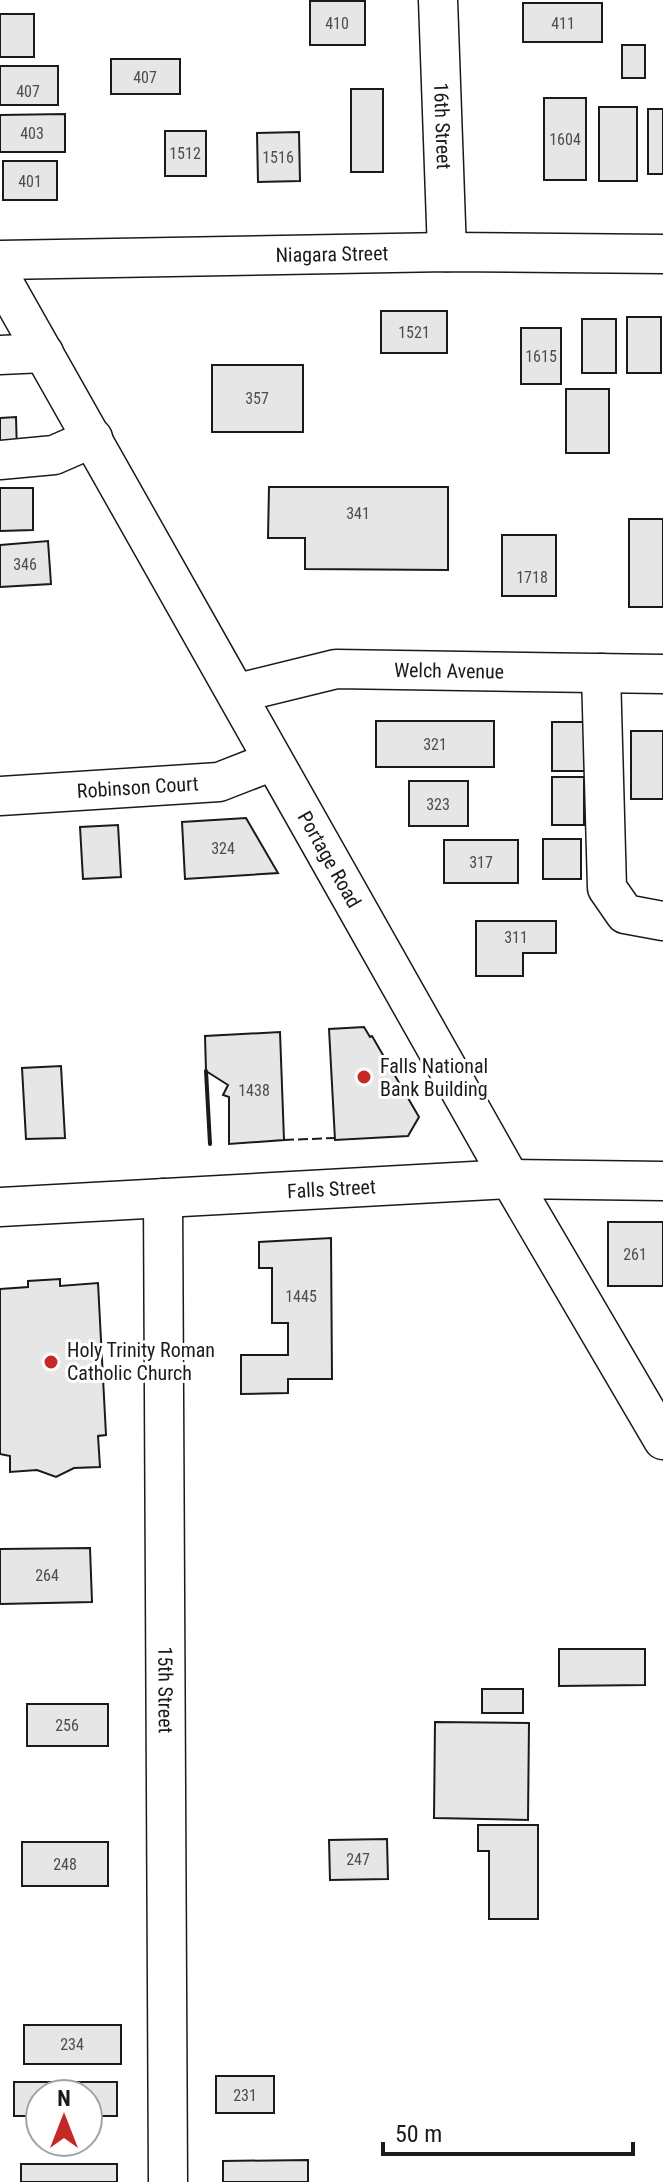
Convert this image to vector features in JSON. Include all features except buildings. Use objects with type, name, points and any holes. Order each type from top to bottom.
[{"type":"street","name":"16th Street","points":[[438,0],[447,252]]},
{"type":"street","name":"Niagara Street","points":[[0,260],[447,252],[663,254]]},
{"type":"street","name":"Portage Road","points":[[0,276],[510,1179],[649,1387],[663,1440]]},
{"type":"street","points":[[0,355],[44,353]]},
{"type":"street","points":[[0,460],[54,455],[93,438]]},
{"type":"street","name":"Welch Avenue","points":[[238,693],[336,669],[663,674]]},
{"type":"street","points":[[601,673],[607,888],[625,914],[663,921]]},
{"type":"street","name":"Robinson Court","points":[[0,796],[219,782],[273,761]]},
{"type":"street","name":"Falls Street","points":[[0,1207],[510,1179],[663,1181]]},
{"type":"street","name":"15th Street","points":[[163,1198],[168,2182]]},
{"type":"fence","points":[[284,1140],[335,1138]]},
{"type":"wall","points":[[206,1071],[210,1144]]},
{"type":"place","name":"Falls National Bank Building","points":[[364,1077]]},
{"type":"place","name":"Holy Trinity Roman Catholic Church","points":[[51,1362]]}]
